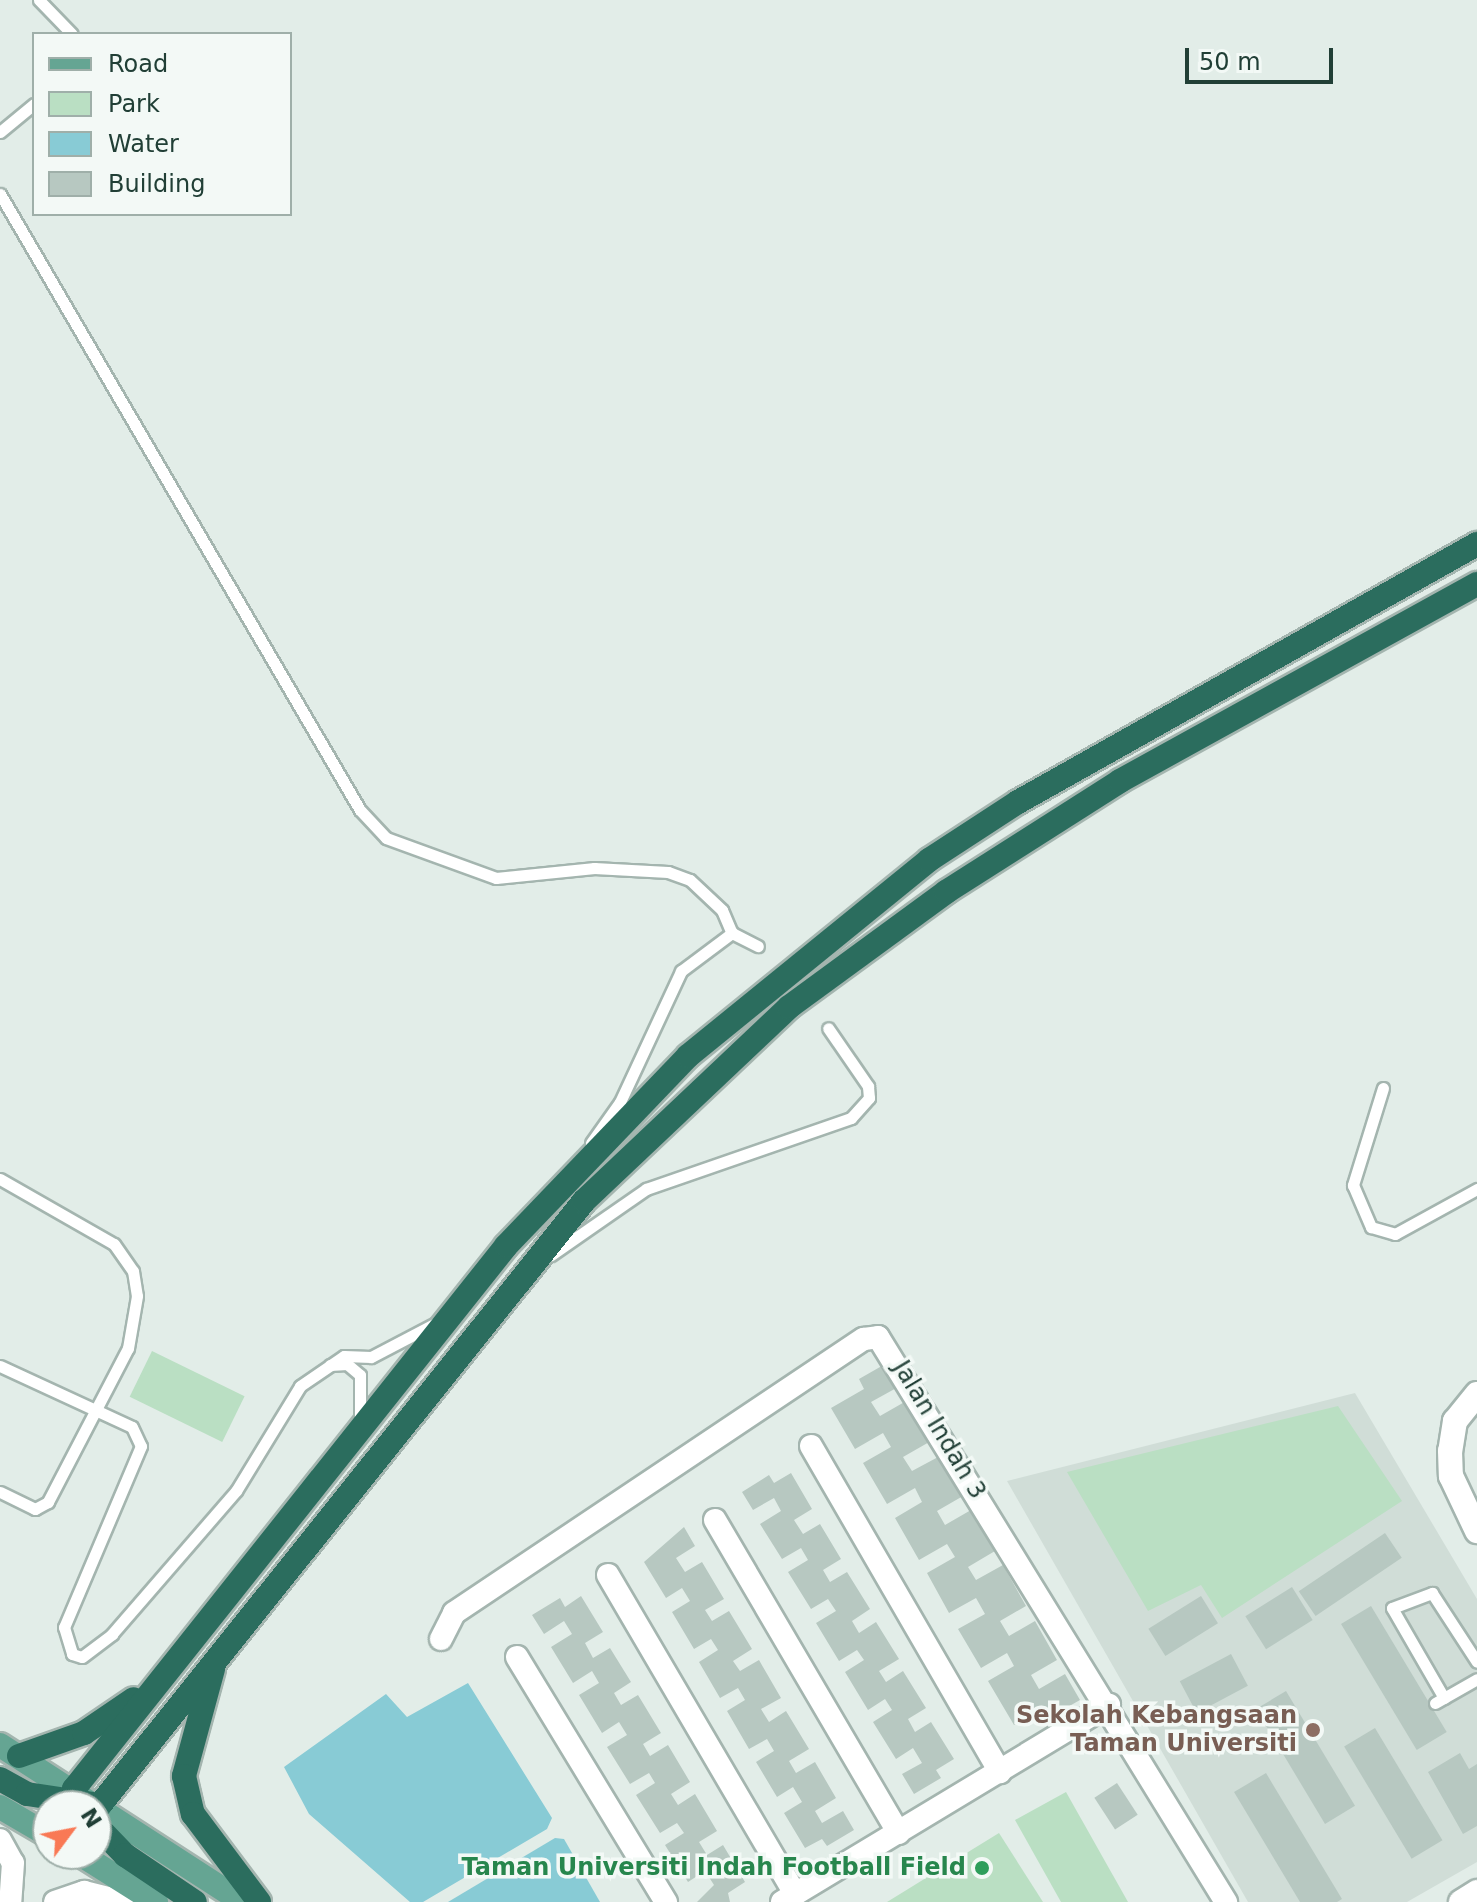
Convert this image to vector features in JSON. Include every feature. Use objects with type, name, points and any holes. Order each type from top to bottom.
[{"type":"highway","points":[[95,1790],[154,1685],[449,1317],[567,1176],[688,1056],[929,860],[1109,749],[1477,544]]},
{"type":"highway","points":[[100,1790],[215,1659],[519,1278],[627,1157],[789,1007],[934,901],[1120,781],[1477,584]]},
{"type":"highway","points":[[215,1659],[184,1776],[193,1814],[259,1902]]},
{"type":"highway","points":[[10,1750],[84,1733],[154,1685]]},
{"type":"highway","points":[[0,1779],[32,1795]]},
{"type":"highway","points":[[112,1839],[125,1855],[195,1902]]},
{"type":"main road","points":[[10,1750],[64,1790]]},
{"type":"main road","points":[[0,1807],[32,1826]]},
{"type":"main road","points":[[112,1822],[243,1902]]},
{"type":"main road","points":[[105,1870],[156,1902]]},
{"type":"street","name":"Jalan Indah 3","points":[[441,1639],[454,1613],[864,1339],[878,1337],[1109,1705],[1226,1902]]},
{"type":"street","points":[[1477,1394],[1455,1421],[1450,1451],[1451,1476],[1477,1531]]},
{"type":"street","points":[[811,1446],[1000,1772]]},
{"type":"street","points":[[715,1520],[899,1833]]},
{"type":"street","points":[[608,1575],[789,1898],[1109,1705]]},
{"type":"street","points":[[517,1657],[666,1902]]},
{"type":"street","points":[[0,1840],[13,1863],[10,1902]]},
{"type":"street","points":[[55,1902],[84,1892],[124,1902]]},
{"type":"street","points":[[1461,1902],[1477,1892]]},
{"type":"lane","points":[[39,0],[70,32]]},
{"type":"lane","points":[[0,132],[32,106]]},
{"type":"lane","points":[[0,194],[360,810],[386,838],[496,878],[594,868],[668,872],[713,900],[732,933],[758,946]]},
{"type":"lane","points":[[567,1176],[620,1102],[681,971],[732,933]]},
{"type":"lane","points":[[519,1278],[646,1189],[851,1118],[869,1098],[868,1086],[828,1028]]},
{"type":"lane","points":[[1383,1088],[1353,1185],[1371,1227],[1395,1234],[1477,1189]]},
{"type":"lane","points":[[0,1179],[87,1223],[133,1271],[136,1320],[97,1411],[44,1507],[0,1492]]},
{"type":"lane","points":[[0,1366],[132,1427],[141,1446],[64,1627],[72,1654],[82,1657],[193,1544],[236,1491],[300,1386],[326,1365],[371,1357],[449,1317]]},
{"type":"lane","points":[[326,1365],[347,1364],[360,1375],[360,1430]]},
{"type":"lane","points":[[1477,1662],[1432,1593],[1392,1608],[1439,1700],[1477,1679]]},
{"type":"shaded area","name":"Sekolah Kebangsaan Taman Universiti","points":[[1355,1393],[1477,1599],[1477,1862],[1407,1902],[1248,1902],[1007,1481]]},
{"type":"green space","points":[[152,1351],[245,1396],[222,1442],[130,1397]]},
{"type":"green space","points":[[1338,1406],[1402,1501],[1222,1618],[1201,1585],[1148,1611],[1067,1472]]},
{"type":"green space","points":[[1066,1792],[1128,1902],[1061,1902],[1015,1820]]},
{"type":"green space","name":"Taman Universiti Indah Football Field","points":[[999,1833],[1043,1902],[887,1902]]},
{"type":"water","points":[[468,1683],[552,1818],[547,1829],[423,1902],[410,1902],[309,1814],[284,1767],[386,1694],[407,1717]]},
{"type":"water","points":[[555,1838],[564,1839],[600,1902],[448,1902]]},
{"type":"building","points":[[887,1363],[900,1386],[871,1402],[880,1416],[908,1400],[931,1441],[903,1457],[912,1471],[940,1456],[963,1496],[937,1511],[945,1525],[971,1510],[995,1551],[968,1567],[976,1580],[1003,1565],[1026,1606],[1000,1621],[1009,1636],[1035,1621],[1057,1660],[1031,1675],[1039,1689],[1065,1674],[1080,1700],[1050,1717],[1045,1707],[1014,1725],[988,1681],[1014,1666],[1007,1653],[981,1668],[958,1629],[985,1614],[976,1598],[949,1613],[927,1573],[955,1557],[947,1544],[919,1560],[895,1518],[922,1502],[915,1488],[887,1504],[863,1463],[891,1447],[883,1433],[855,1449],[831,1408],[864,1389],[859,1379]]},
{"type":"building","points":[[791,1473],[812,1509],[794,1520],[803,1534],[820,1524],[841,1559],[823,1570],[830,1582],[847,1572],[870,1609],[852,1621],[859,1633],[876,1622],[899,1659],[879,1671],[886,1682],[903,1671],[926,1708],[908,1719],[915,1732],[931,1722],[954,1759],[936,1770],[941,1778],[914,1794],[902,1774],[922,1763],[913,1748],[896,1759],[873,1722],[892,1710],[885,1699],[868,1710],[845,1672],[864,1660],[857,1650],[839,1661],[816,1623],[836,1611],[828,1599],[811,1609],[788,1572],[808,1560],[801,1548],[782,1559],[760,1524],[781,1511],[774,1498],[753,1510],[742,1492],[769,1475],[774,1483]]},
{"type":"building","points":[[684,1527],[695,1546],[676,1558],[685,1572],[702,1562],[724,1599],[705,1610],[712,1621],[729,1611],[752,1649],[733,1661],[740,1671],[759,1660],[781,1698],[761,1709],[769,1722],[786,1711],[809,1749],[789,1761],[796,1773],[815,1762],[836,1798],[815,1811],[822,1823],[843,1811],[854,1830],[827,1846],[822,1839],[805,1848],[784,1813],[802,1802],[793,1787],[777,1797],[756,1762],[774,1751],[767,1739],[749,1749],[727,1711],[745,1700],[738,1688],[720,1698],[699,1662],[718,1650],[711,1639],[694,1649],[672,1612],[690,1601],[682,1588],[666,1598],[644,1562]]},
{"type":"building","points":[[1385,1533],[1402,1558],[1316,1616],[1299,1591]]},
{"type":"building","points":[[1292,1587],[1313,1620],[1266,1649],[1245,1616]]},
{"type":"building","points":[[581,1596],[603,1632],[585,1643],[593,1658],[610,1648],[631,1682],[614,1693],[621,1705],[638,1695],[661,1733],[643,1744],[650,1756],[668,1745],[690,1782],[671,1794],[678,1805],[695,1794],[717,1831],[699,1842],[707,1855],[723,1845],[745,1882],[728,1893],[730,1902],[697,1902],[714,1885],[705,1871],[688,1882],[665,1845],[684,1833],[677,1823],[660,1833],[636,1795],[655,1783],[649,1773],[630,1784],[607,1747],[627,1735],[619,1722],[602,1733],[579,1695],[599,1683],[592,1671],[573,1683],[551,1647],[572,1634],[564,1621],[544,1634],[532,1615],[560,1598],[565,1607]]},
{"type":"building","points":[[1201,1596],[1218,1623],[1165,1656],[1148,1629]]},
{"type":"building","points":[[1371,1606],[1447,1732],[1417,1750],[1341,1624]]},
{"type":"building","points":[[1231,1654],[1248,1686],[1197,1713],[1180,1681]]},
{"type":"building","points":[[1286,1691],[1355,1806],[1325,1824],[1256,1709]]},
{"type":"building","points":[[1375,1728],[1442,1840],[1412,1859],[1344,1747]]},
{"type":"building","points":[[1460,1753],[1469,1769],[1477,1764],[1477,1826],[1463,1834],[1428,1772]]},
{"type":"building","points":[[1266,1773],[1342,1899],[1337,1902],[1300,1902],[1234,1792]]},
{"type":"building","points":[[1117,1783],[1138,1815],[1115,1830],[1094,1798]]},
{"type":"place","name":"Sekolah Kebangsaan Taman Universiti","points":[[1313,1730]]},
{"type":"place","name":"Taman Universiti Indah Football Field","points":[[982,1868]]}]
